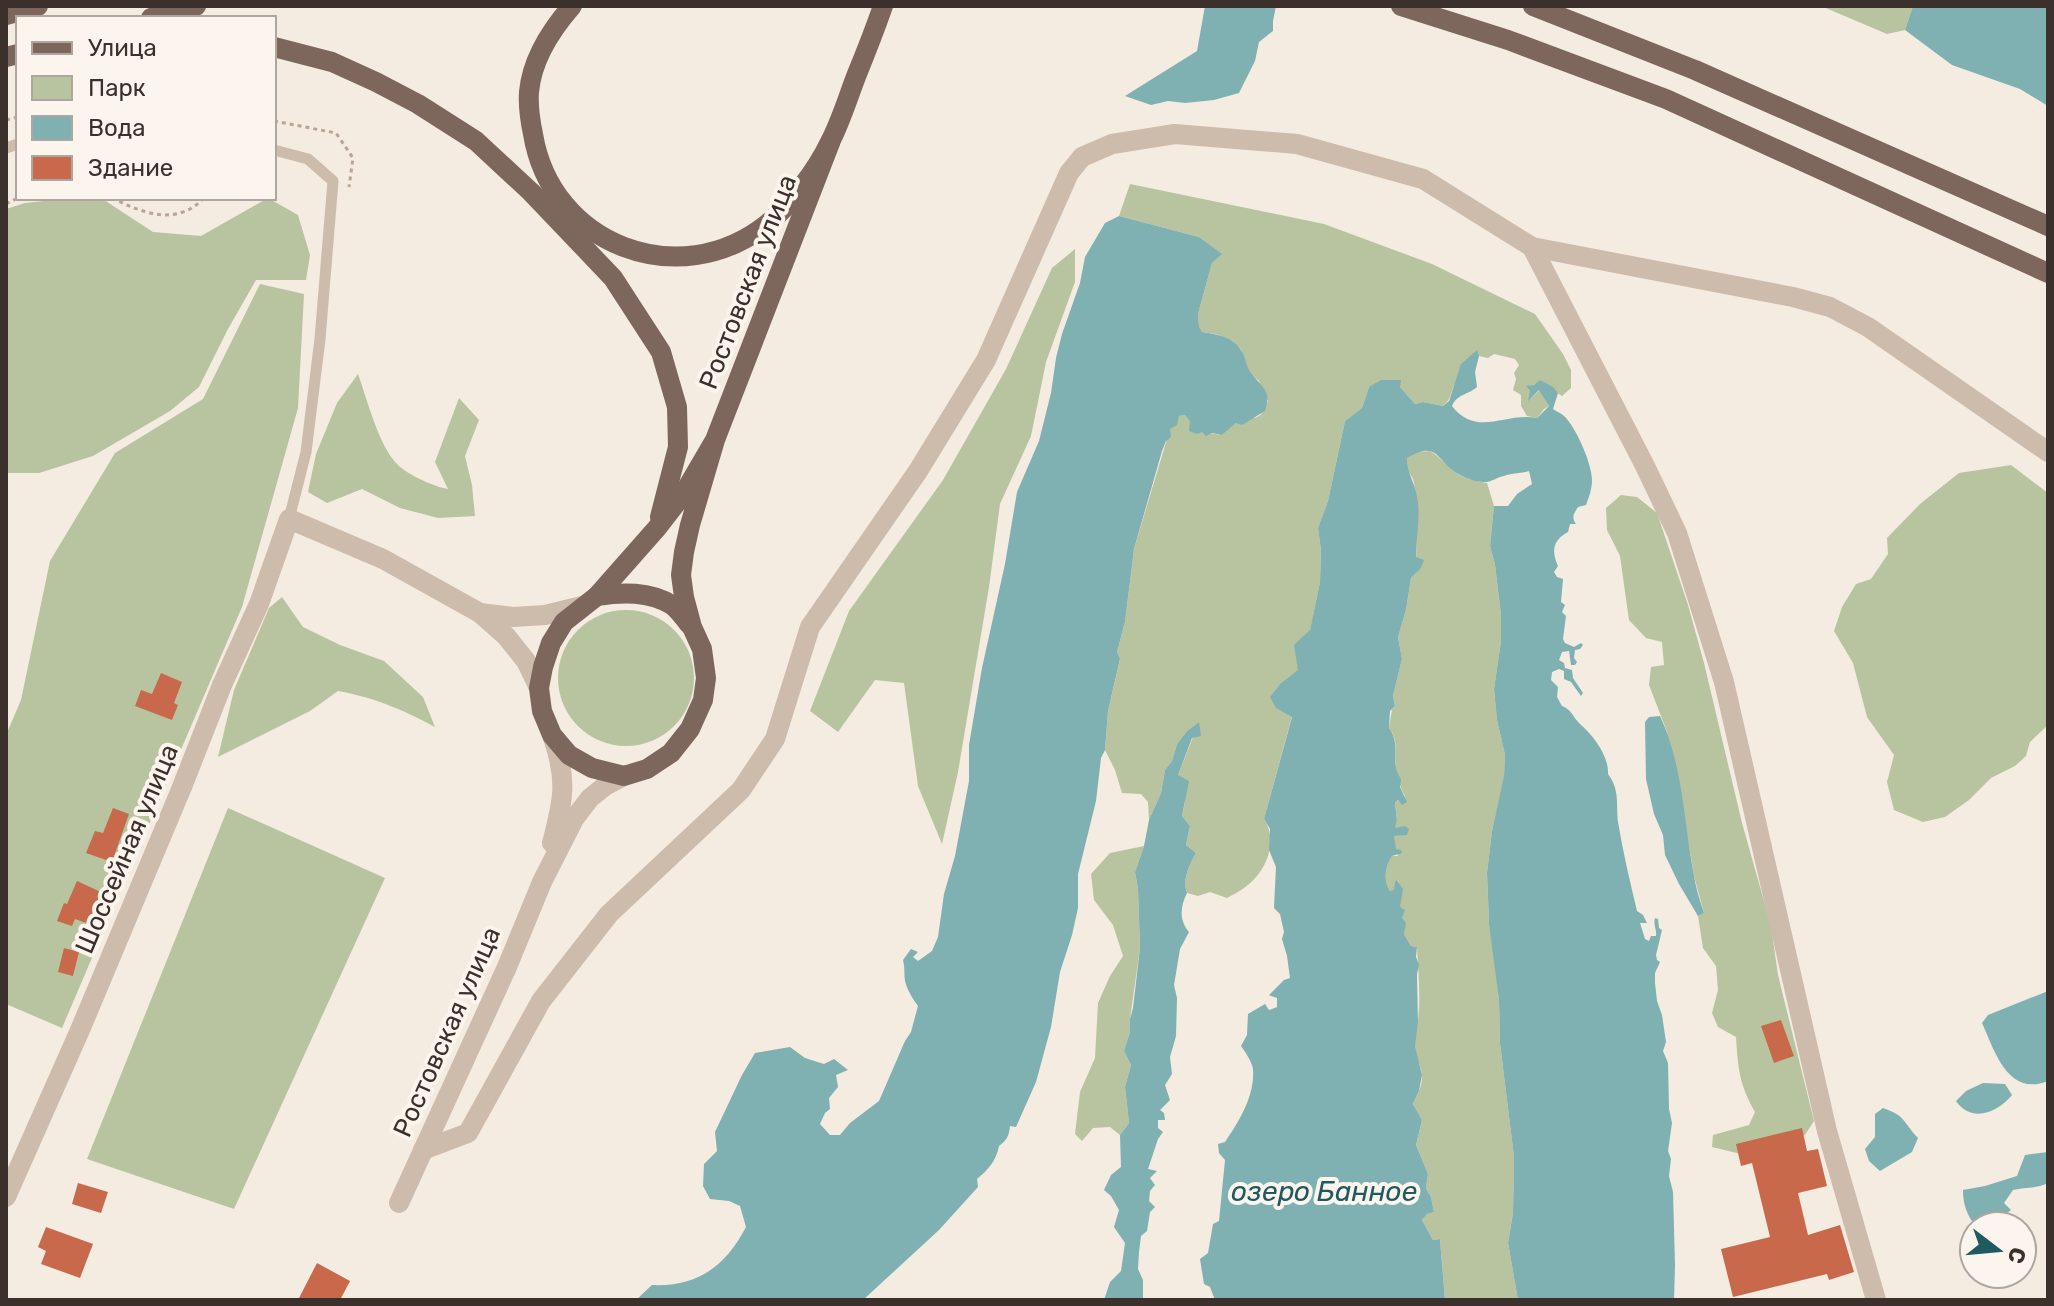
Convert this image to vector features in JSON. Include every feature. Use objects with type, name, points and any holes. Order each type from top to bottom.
[{"type":"main road","points":[[6,15],[38,6]]},
{"type":"main road","points":[[158,16],[196,6]]},
{"type":"main road","points":[[572,6],[544,44],[529,90],[529,113],[540,162],[549,182],[570,211],[601,237],[631,250],[664,257],[702,255],[739,243],[768,223],[797,194],[830,143],[882,9]]},
{"type":"main road","points":[[1401,6],[1508,40],[1666,99],[2048,273]]},
{"type":"main road","points":[[1533,6],[1695,70],[2048,226]]},
{"type":"main road","points":[[276,48],[332,62],[376,82],[476,141],[531,192],[613,278],[661,352],[677,407],[678,447],[657,528]]},
{"type":"main road","name":"Ростовская улица","points":[[715,440],[830,143]]},
{"type":"main road","points":[[715,440],[690,525],[681,575],[692,627],[702,649],[706,678],[703,700],[690,729],[671,753],[647,769],[624,776],[592,768],[569,755],[552,735],[542,711],[539,688],[551,643],[564,622],[589,601],[657,528],[684,493],[715,440]]},
{"type":"main road","points":[[589,601],[618,593],[657,598],[674,607],[692,627]]},
{"type":"street","points":[[423,1150],[468,1133],[541,1001],[599,926],[741,790],[775,739],[810,627],[918,471],[986,360],[1069,173],[1082,157],[1112,144],[1175,134],[1297,144],[1423,179],[1532,247],[1793,297],[1830,307],[1868,327],[2048,452]]},
{"type":"street","points":[[1532,247],[1677,533],[1724,682],[1827,1131],[1876,1300]]},
{"type":"street","points":[[289,519],[383,559],[480,613],[506,636],[526,661],[539,688]]},
{"type":"street","name":"Шоссейная улица","points":[[6,1197],[80,1030],[222,685],[259,604],[289,519]]},
{"type":"street","points":[[480,613],[513,617],[545,615],[589,601]]},
{"type":"street","points":[[542,882],[562,806],[561,762],[552,735]]},
{"type":"street","points":[[542,882],[574,819],[590,798],[624,776]]},
{"type":"street","name":"Ростовская улица","points":[[399,1203],[507,967],[542,882]]},
{"type":"lane","points":[[276,151],[308,159],[333,181],[320,339],[306,452],[289,519]]},
{"type":"path","points":[[117,200],[146,212],[172,216],[202,200]]},
{"type":"green space","points":[[1821,6],[1913,6],[1905,30],[1887,34]]},
{"type":"green space","points":[[1130,184],[1324,224],[1432,264],[1535,314],[1571,370],[1571,388],[1562,396],[1544,384],[1527,387],[1530,399],[1540,390],[1549,406],[1537,418],[1527,416],[1521,406],[1521,395],[1513,390],[1514,373],[1519,365],[1515,359],[1494,354],[1488,358],[1479,356],[1476,351],[1463,368],[1443,406],[1423,402],[1415,404],[1400,387],[1369,387],[1362,408],[1345,421],[1328,501],[1318,528],[1320,582],[1310,631],[1299,670],[1281,683],[1292,716],[1264,819],[1270,837],[1268,856],[1252,882],[1227,898],[1210,892],[1198,896],[1187,893],[1185,883],[1196,853],[1186,845],[1190,826],[1182,816],[1185,802],[1178,775],[1199,722],[1177,744],[1149,820],[1148,802],[1141,794],[1122,793],[1105,750],[1108,711],[1120,660],[1117,652],[1125,622],[1134,549],[1170,429],[1179,416],[1185,415],[1202,432],[1222,435],[1238,422],[1263,413],[1268,401],[1259,381],[1249,372],[1241,349],[1233,341],[1202,332],[1199,326],[1198,314],[1212,263],[1221,254],[1199,237],[1119,216]]},
{"type":"green space","points":[[104,200],[153,232],[201,236],[264,200],[272,200],[298,215],[310,255],[306,280],[256,280],[199,387],[170,411],[93,456],[39,473],[6,473],[6,209],[25,203]]},
{"type":"green space","points":[[1075,249],[1075,282],[1046,362],[1031,436],[1000,504],[958,772],[942,844],[918,786],[904,683],[875,680],[838,732],[810,711],[849,611],[943,480],[1006,369],[1052,268]]},
{"type":"green space","points":[[260,284],[304,294],[298,408],[242,607],[62,1028],[6,1004],[6,735],[21,700],[50,561],[115,453],[203,399]]},
{"type":"green space","points":[[358,374],[374,422],[391,457],[402,469],[429,483],[448,489],[435,462],[459,398],[479,420],[465,456],[475,516],[438,518],[400,508],[362,489],[327,503],[308,492],[316,454],[337,403]]},
{"type":"green space","points":[[1430,451],[1459,474],[1487,483],[1494,506],[1490,546],[1501,615],[1501,641],[1494,689],[1505,755],[1504,779],[1492,831],[1487,873],[1500,1043],[1514,1157],[1513,1213],[1508,1243],[1518,1300],[1445,1300],[1440,1239],[1433,1240],[1422,1220],[1434,1212],[1426,1188],[1428,1174],[1416,1145],[1422,1120],[1413,1104],[1422,1079],[1415,1042],[1419,1002],[1417,947],[1411,946],[1404,934],[1398,880],[1394,891],[1390,891],[1386,878],[1392,856],[1398,856],[1394,836],[1402,835],[1394,829],[1397,820],[1395,803],[1405,796],[1398,777],[1395,741],[1389,728],[1402,659],[1398,637],[1411,578],[1416,573],[1417,497],[1413,479],[1406,467],[1407,457],[1416,452]]},
{"type":"green space","points":[[2011,465],[2048,493],[2048,725],[2030,742],[2026,756],[2015,766],[1991,778],[1969,800],[1945,817],[1923,822],[1894,810],[1887,782],[1894,755],[1867,717],[1853,663],[1834,631],[1842,607],[1856,584],[1871,579],[1888,554],[1887,538],[1920,504],[1959,473]]},
{"type":"green space","points":[[1621,495],[1637,497],[1657,513],[1688,605],[1771,926],[1778,975],[1814,1121],[1805,1135],[1745,1155],[1712,1147],[1713,1135],[1749,1125],[1755,1112],[1740,1076],[1736,1037],[1718,1027],[1712,1013],[1718,990],[1716,966],[1703,948],[1698,916],[1704,913],[1694,876],[1677,773],[1666,729],[1649,685],[1651,667],[1664,665],[1662,642],[1646,638],[1629,620],[1620,556],[1607,530],[1606,508]]},
{"type":"green space","points":[[282,597],[303,627],[384,661],[423,697],[435,727],[388,705],[338,691],[310,711],[218,757],[234,690],[269,608]]},
{"type":"green space","points":[[626,610],[652,615],[674,630],[689,652],[694,678],[689,704],[674,726],[652,741],[626,746],[600,741],[578,726],[563,704],[558,678],[563,652],[578,630],[600,615]]},
{"type":"green space","points":[[228,808],[385,878],[234,1209],[87,1159]]},
{"type":"green space","points":[[1144,846],[1135,872],[1140,948],[1130,1032],[1124,1051],[1131,1065],[1125,1087],[1129,1123],[1120,1135],[1110,1127],[1093,1128],[1082,1141],[1075,1134],[1080,1092],[1095,1058],[1098,1003],[1123,956],[1113,925],[1094,900],[1091,874],[1110,853]]},
{"type":"water","points":[[1205,6],[1276,6],[1273,31],[1259,42],[1255,61],[1239,93],[1214,100],[1168,101],[1151,105],[1125,96],[1197,51]]},
{"type":"water","points":[[1913,6],[2048,6],[2048,106],[2020,89],[1952,65],[1905,30]]},
{"type":"water","points":[[1119,216],[1199,237],[1222,254],[1212,263],[1198,314],[1199,326],[1202,332],[1224,337],[1238,346],[1249,371],[1265,390],[1267,404],[1265,411],[1242,425],[1236,423],[1222,435],[1212,433],[1206,436],[1202,432],[1189,431],[1190,421],[1185,415],[1179,416],[1177,425],[1170,429],[1171,437],[1162,451],[1134,549],[1125,622],[1117,652],[1120,659],[1108,711],[1105,750],[1078,874],[1078,908],[1060,972],[1051,1027],[1036,1082],[1016,1127],[1010,1126],[994,1161],[977,1179],[978,1187],[939,1230],[863,1300],[636,1300],[652,1285],[683,1282],[708,1272],[729,1253],[746,1227],[740,1206],[710,1199],[703,1186],[704,1164],[717,1151],[715,1132],[755,1053],[790,1047],[805,1058],[824,1064],[834,1059],[848,1070],[836,1075],[838,1087],[829,1098],[830,1109],[820,1124],[830,1135],[840,1135],[850,1123],[879,1101],[911,1032],[918,1006],[906,984],[903,960],[911,949],[918,952],[913,957],[918,961],[932,951],[938,937],[944,894],[955,856],[969,781],[969,745],[982,668],[1017,492],[1039,441],[1062,334],[1080,283],[1085,257],[1105,223]]},
{"type":"water","name":"озеро Банное","points":[[1477,350],[1477,387],[1452,406],[1471,421],[1537,418],[1549,406],[1539,390],[1528,401],[1530,391],[1526,386],[1540,380],[1558,393],[1553,409],[1564,416],[1573,428],[1591,473],[1586,505],[1578,507],[1573,517],[1576,524],[1570,524],[1568,532],[1556,542],[1554,551],[1558,566],[1554,572],[1563,579],[1561,602],[1565,605],[1562,612],[1566,616],[1563,639],[1574,647],[1583,645],[1575,650],[1575,665],[1571,665],[1569,651],[1562,652],[1559,660],[1565,668],[1572,670],[1573,678],[1583,693],[1581,696],[1571,682],[1564,679],[1564,671],[1559,669],[1552,672],[1551,680],[1558,687],[1557,697],[1562,706],[1590,734],[1606,760],[1616,791],[1618,822],[1637,911],[1647,923],[1640,923],[1645,939],[1649,941],[1651,936],[1656,936],[1655,918],[1662,930],[1656,955],[1660,962],[1655,983],[1666,1042],[1663,1051],[1668,1063],[1672,1123],[1668,1151],[1673,1192],[1674,1300],[1518,1300],[1508,1243],[1513,1213],[1514,1157],[1500,1043],[1487,873],[1505,755],[1494,689],[1501,641],[1501,615],[1490,546],[1494,506],[1508,506],[1517,494],[1532,484],[1529,471],[1488,482],[1474,481],[1455,472],[1435,453],[1424,451],[1407,458],[1418,504],[1416,557],[1424,560],[1411,578],[1398,637],[1402,659],[1389,728],[1395,741],[1400,787],[1407,802],[1402,805],[1398,800],[1395,803],[1395,828],[1405,826],[1409,829],[1407,835],[1394,836],[1396,849],[1402,853],[1392,856],[1386,878],[1390,891],[1394,890],[1397,880],[1403,889],[1400,907],[1405,910],[1402,918],[1406,923],[1404,934],[1411,946],[1417,947],[1418,1022],[1415,1046],[1422,1075],[1413,1104],[1422,1120],[1416,1145],[1428,1174],[1426,1188],[1434,1212],[1422,1220],[1433,1240],[1440,1239],[1445,1300],[1215,1300],[1210,1287],[1204,1284],[1200,1259],[1208,1253],[1213,1224],[1219,1221],[1225,1160],[1219,1153],[1218,1144],[1225,1142],[1236,1126],[1253,1079],[1252,1066],[1241,1046],[1247,1035],[1248,1014],[1265,1004],[1269,1010],[1277,1007],[1277,998],[1269,995],[1290,978],[1280,914],[1274,908],[1276,867],[1269,850],[1270,829],[1264,819],[1292,717],[1276,708],[1270,697],[1281,683],[1298,670],[1294,645],[1310,630],[1320,582],[1318,528],[1328,501],[1345,421],[1362,408],[1369,387],[1381,380],[1401,380],[1400,387],[1415,404],[1423,402],[1443,406],[1449,401],[1461,364]]},
{"type":"water","points":[[1660,716],[1678,774],[1695,881],[1704,913],[1698,916],[1665,855],[1663,835],[1654,814],[1646,779],[1645,722],[1649,717]]},
{"type":"water","name":"озеро Банное","points":[[1199,722],[1201,736],[1192,738],[1178,775],[1189,781],[1182,816],[1190,826],[1186,845],[1196,853],[1187,873],[1187,893],[1182,908],[1183,923],[1189,932],[1180,949],[1174,985],[1177,998],[1176,1036],[1170,1057],[1172,1074],[1165,1085],[1170,1100],[1160,1110],[1165,1120],[1158,1120],[1158,1128],[1163,1132],[1148,1169],[1157,1171],[1150,1178],[1155,1185],[1150,1191],[1149,1201],[1155,1207],[1150,1212],[1147,1231],[1141,1236],[1139,1252],[1138,1269],[1143,1280],[1143,1300],[1104,1300],[1110,1282],[1121,1271],[1125,1243],[1114,1227],[1119,1210],[1104,1190],[1111,1175],[1121,1167],[1120,1135],[1129,1123],[1125,1087],[1131,1065],[1124,1051],[1130,1032],[1140,948],[1135,872],[1149,820],[1161,793],[1165,770],[1172,761],[1177,744]]},
{"type":"water","points":[[2048,991],[2048,1081],[2023,1083],[2005,1069],[1982,1023],[1988,1015]]},
{"type":"water","points":[[1983,1083],[2005,1084],[2012,1095],[2000,1106],[1985,1113],[1977,1114],[1962,1108],[1956,1101],[1966,1091]]},
{"type":"water","points":[[1883,1108],[1900,1117],[1918,1138],[1912,1152],[1880,1171],[1869,1161],[1865,1149],[1875,1137],[1875,1114]]},
{"type":"water","points":[[2048,1152],[2048,1183],[2013,1190],[2004,1203],[2011,1210],[1966,1210],[1963,1190],[2017,1176],[2025,1155]]},
{"type":"building","points":[[161,673],[182,682],[172,720],[135,706],[141,690],[152,694]]},
{"type":"building","points":[[113,808],[129,814],[112,862],[86,853],[95,831],[103,833]]},
{"type":"building","points":[[77,881],[103,893],[89,924],[75,919],[72,926],[57,921]]},
{"type":"building","points":[[64,948],[79,952],[73,976],[58,972]]},
{"type":"building","points":[[1781,1020],[1794,1056],[1774,1063],[1761,1026]]},
{"type":"building","points":[[1802,1128],[1807,1151],[1818,1149],[1827,1186],[1798,1193],[1808,1235],[1840,1225],[1854,1272],[1829,1280],[1827,1274],[1733,1297],[1721,1249],[1770,1237],[1752,1163],[1741,1166],[1736,1144]]},
{"type":"building","points":[[78,1183],[108,1192],[101,1213],[72,1204]]},
{"type":"building","points":[[46,1227],[93,1244],[80,1278],[41,1264],[46,1251],[38,1247]]},
{"type":"building","points":[[317,1263],[350,1281],[340,1300],[298,1300]]}]
